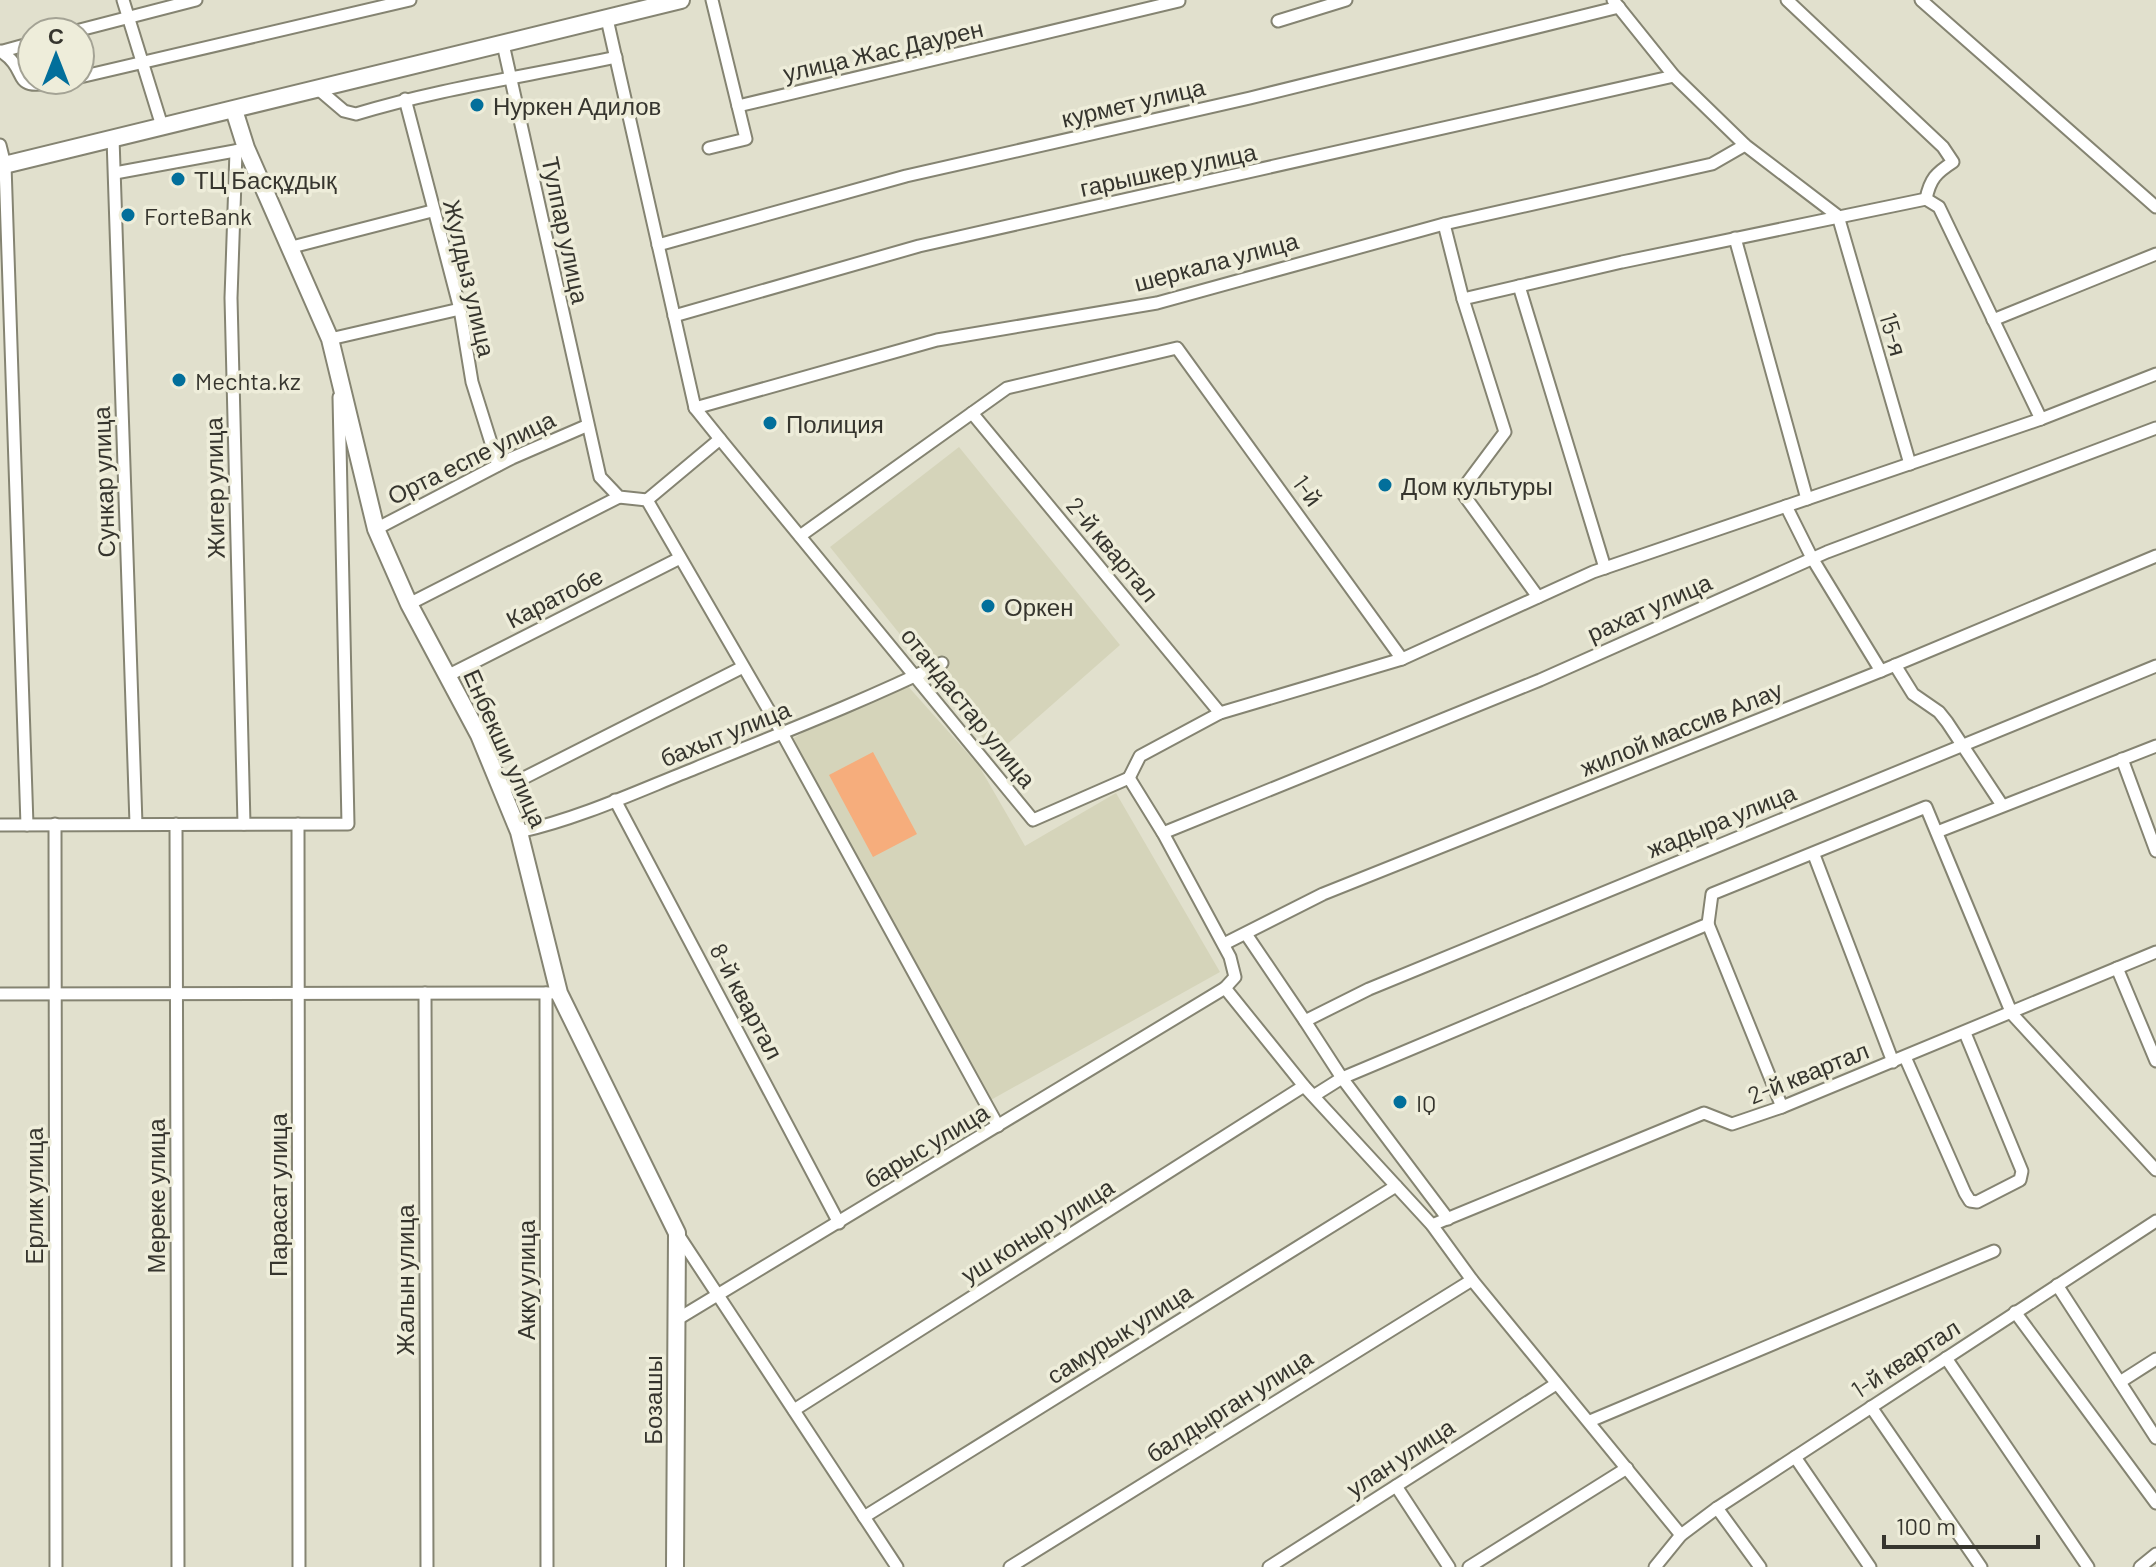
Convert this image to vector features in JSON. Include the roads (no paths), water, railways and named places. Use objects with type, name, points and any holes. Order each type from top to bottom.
[{"type":"street","points":[[123,0],[162,126]]},
{"type":"street","points":[[96,26],[196,0]]},
{"type":"street","points":[[96,73],[410,0]]},
{"type":"street","points":[[3,165],[503,44],[615,11],[681,0]]},
{"type":"street","points":[[709,148],[746,139],[712,0]]},
{"type":"street","points":[[1278,21],[1346,0]]},
{"type":"street","points":[[1787,0],[1953,162],[1936,173],[1926,199]]},
{"type":"street","points":[[1921,0],[2156,207]]},
{"type":"street","name":"улица Жас Даурен","points":[[738,106],[1179,1]]},
{"type":"street","points":[[1616,3],[1674,76],[1745,145],[1838,216]]},
{"type":"street","name":"курмет улица","points":[[658,245],[906,176],[1250,98],[1616,3]]},
{"type":"street","points":[[615,11],[616,57],[695,408]]},
{"type":"street","name":"Тулпар улица","points":[[503,44],[586,426],[600,477],[619,497]]},
{"type":"street","points":[[1,51],[16,72]]},
{"type":"street","points":[[317,88],[348,114],[443,89],[511,80],[616,57]]},
{"type":"street","name":"гарышкер улица","points":[[674,316],[919,246],[1674,76]]},
{"type":"street","name":"Жулдыз улица","points":[[405,99],[460,309],[472,382],[498,465]]},
{"type":"street","name":"Енбекши улица","points":[[234,110],[241,150],[292,247],[330,339],[376,529],[409,604],[449,675],[519,832],[553,993],[677,1233]]},
{"type":"street","name":"Сункар улица","points":[[113,138],[136,824]]},
{"type":"street","points":[[0,145],[27,825]]},
{"type":"street","name":"шеркала улица","points":[[695,408],[937,340],[1157,303],[1444,224],[1712,164],[1745,145]]},
{"type":"street","points":[[115,173],[241,150]]},
{"type":"street","name":"Жигер улица","points":[[241,150],[231,298],[244,824]]},
{"type":"street","points":[[1463,299],[1926,199],[1939,207],[2041,419]]},
{"type":"street","points":[[292,247],[432,211]]},
{"type":"street","name":"15-я","points":[[1838,216],[1910,464]]},
{"type":"street","points":[[1444,224],[1463,299],[1505,432],[1461,491],[1538,597]]},
{"type":"street","points":[[1735,238],[1807,499]]},
{"type":"street","points":[[1993,320],[2156,254]]},
{"type":"street","points":[[1519,286],[1605,568]]},
{"type":"street","points":[[330,339],[460,309]]},
{"type":"street","name":"1-й","points":[[972,413],[1007,388],[1177,348],[1402,659]]},
{"type":"street","name":"Енбекши улица","points":[[298,824],[348,824],[338,368]]},
{"type":"street","points":[[1681,1535],[1472,1280],[1432,1225],[1304,1086],[1225,988],[1235,977],[1235,968],[1163,833],[1129,778],[1140,756],[1220,713],[1402,659],[1605,568],[2041,419],[2156,374]]},
{"type":"street","name":"отандастар улица","points":[[695,408],[1033,820],[1129,778]]},
{"type":"street","points":[[800,536],[972,413]]},
{"type":"street","name":"2-й квартал","points":[[972,413],[1220,713]]},
{"type":"street","name":"Орта еспе улица","points":[[376,529],[498,465],[586,426]]},
{"type":"street","name":"рахат улица","points":[[1163,833],[1540,680],[1812,558],[2156,428]]},
{"type":"street","points":[[409,604],[619,497],[647,500],[720,439]]},
{"type":"street","points":[[647,500],[672,538],[680,558],[782,733],[998,1126]]},
{"type":"street","points":[[1786,506],[1812,558],[1881,671]]},
{"type":"street","name":"жилой массив Алау","points":[[1224,944],[1323,894],[1881,671],[2156,556]]},
{"type":"street","name":"Каратобе","points":[[449,675],[680,558]]},
{"type":"street","name":"бахыт улица","points":[[519,832],[560,823],[782,733],[942,663]]},
{"type":"street","points":[[1895,665],[1913,694],[1939,712],[2002,805]]},
{"type":"street","name":"жадыра улица","points":[[1305,1021],[1369,989],[2156,666]]},
{"type":"street","points":[[502,789],[743,667]]},
{"type":"street","points":[[1937,832],[2156,746]]},
{"type":"street","points":[[2122,759],[2156,851]]},
{"type":"street","name":"8-й квартал","points":[[615,800],[839,1223]]},
{"type":"street","points":[[1782,1107],[1708,924],[1712,894],[1926,807],[2012,1014],[2156,1170]]},
{"type":"street","name":"Ерлик улица","points":[[55,824],[56,1567]]},
{"type":"street","name":"Мереке улица","points":[[176,824],[178,1567]]},
{"type":"street","points":[[0,825],[298,824]]},
{"type":"street","name":"Парасат улица","points":[[298,824],[299,1567]]},
{"type":"street","points":[[1814,855],[1893,1062]]},
{"type":"street","points":[[1315,1095],[1342,1078],[1708,924]]},
{"type":"street","points":[[1246,934],[1342,1078],[1448,1219]]},
{"type":"street","name":"2-й квартал","points":[[1432,1225],[1704,1113],[1732,1124],[1782,1107],[2156,952]]},
{"type":"street","points":[[2117,968],[2156,1061]]},
{"type":"street","name":"барыс улица","points":[[676,1320],[1225,988]]},
{"type":"street","name":"Жалын улица","points":[[425,993],[427,1567]]},
{"type":"street","points":[[0,994],[553,993]]},
{"type":"street","name":"Акку улица","points":[[547,1567],[553,993]]},
{"type":"street","points":[[1905,1057],[1965,1193],[1970,1201],[1977,1202],[2020,1180],[2022,1171],[1965,1033]]},
{"type":"street","name":"уш коныр улица","points":[[794,1410],[1304,1086]]},
{"type":"street","name":"самурык улица","points":[[864,1517],[1396,1186]]},
{"type":"street","name":"1-й квартал","points":[[1655,1567],[1681,1535],[1717,1508],[2156,1221]]},
{"type":"street","points":[[677,1233],[897,1567]]},
{"type":"street","name":"Бозашы","points":[[675,1567],[677,1233]]},
{"type":"street","points":[[1590,1421],[1994,1251]]},
{"type":"street","name":"балдырган улица","points":[[1010,1567],[1472,1280]]},
{"type":"street","points":[[2057,1285],[2156,1438]]},
{"type":"street","points":[[2015,1312],[2156,1503]]},
{"type":"street","points":[[1946,1358],[2088,1567]]},
{"type":"street","points":[[2120,1382],[2156,1359]]},
{"type":"street","name":"улан улица","points":[[1269,1567],[1556,1384]]},
{"type":"street","points":[[1871,1407],[1981,1567]]},
{"type":"street","points":[[1795,1457],[1870,1567]]},
{"type":"street","points":[[1469,1567],[1627,1468]]},
{"type":"street","points":[[1396,1486],[1449,1567]]},
{"type":"street","points":[[1717,1508],[1760,1567]]},
{"type":"street","points":[[2140,1567],[2156,1554]]},
{"type":"place","name":"Нуркен Адилов","points":[[477,105]]},
{"type":"place","name":"ТЦ Басқұдық","points":[[178,179]]},
{"type":"place","name":"ForteBank","points":[[128,215]]},
{"type":"place","name":"Mechta.kz","points":[[179,380]]},
{"type":"place","name":"Полиция","points":[[770,423]]},
{"type":"place","name":"Дом культуры","points":[[1385,485]]},
{"type":"place","name":"Оркен","points":[[988,606]]},
{"type":"place","name":"IQ","points":[[1400,1102]]}]
